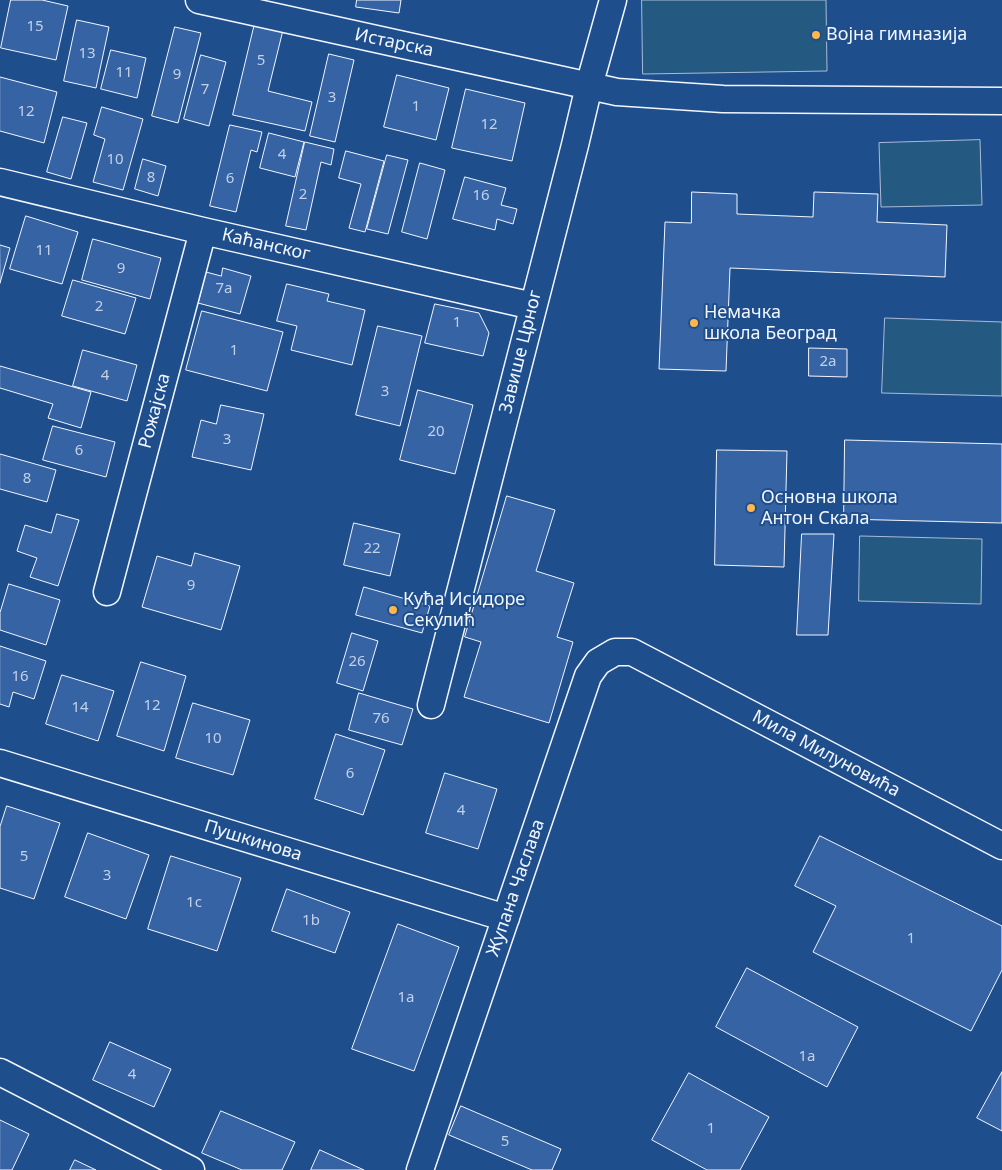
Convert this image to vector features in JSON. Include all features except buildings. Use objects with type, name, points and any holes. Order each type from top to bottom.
[{"type":"street","name":"Истарска","points":[[199,0],[617,92],[723,99],[1002,101]]},
{"type":"street","name":"Завише Црног","points":[[431,705],[589,86],[613,0]]},
{"type":"street","name":"Каћанског","points":[[0,182],[533,306]]},
{"type":"street","name":"Рожајска","points":[[107,592],[203,230]]},
{"type":"street","name":"Жупана Часлава","points":[[420,1170],[588,676],[598,662],[615,652],[632,652],[651,660]]},
{"type":"street","name":"Мила Милуновића","points":[[651,660],[1002,846]]},
{"type":"street","name":"Пушкинова","points":[[0,763],[506,918]]},
{"type":"street","points":[[0,1072],[191,1170]]},
{"type":"shaded area","points":[[642,0],[826,0],[827,71],[643,74]]},
{"type":"shaded area","points":[[980,140],[982,205],[881,207],[879,143]]},
{"type":"shaded area","points":[[885,318],[1002,322],[1002,396],[882,393]]},
{"type":"shaded area","points":[[860,536],[982,539],[981,604],[859,601]]},
{"type":"place","name":"Војна гимназија","points":[[816,35]]},
{"type":"place","name":"Немачка школа Београд","points":[[694,323]]},
{"type":"place","name":"Основна школа Антон Скала","points":[[751,508]]},
{"type":"place","name":"Кућа Исидоре Секулић","points":[[393,610]]}]
